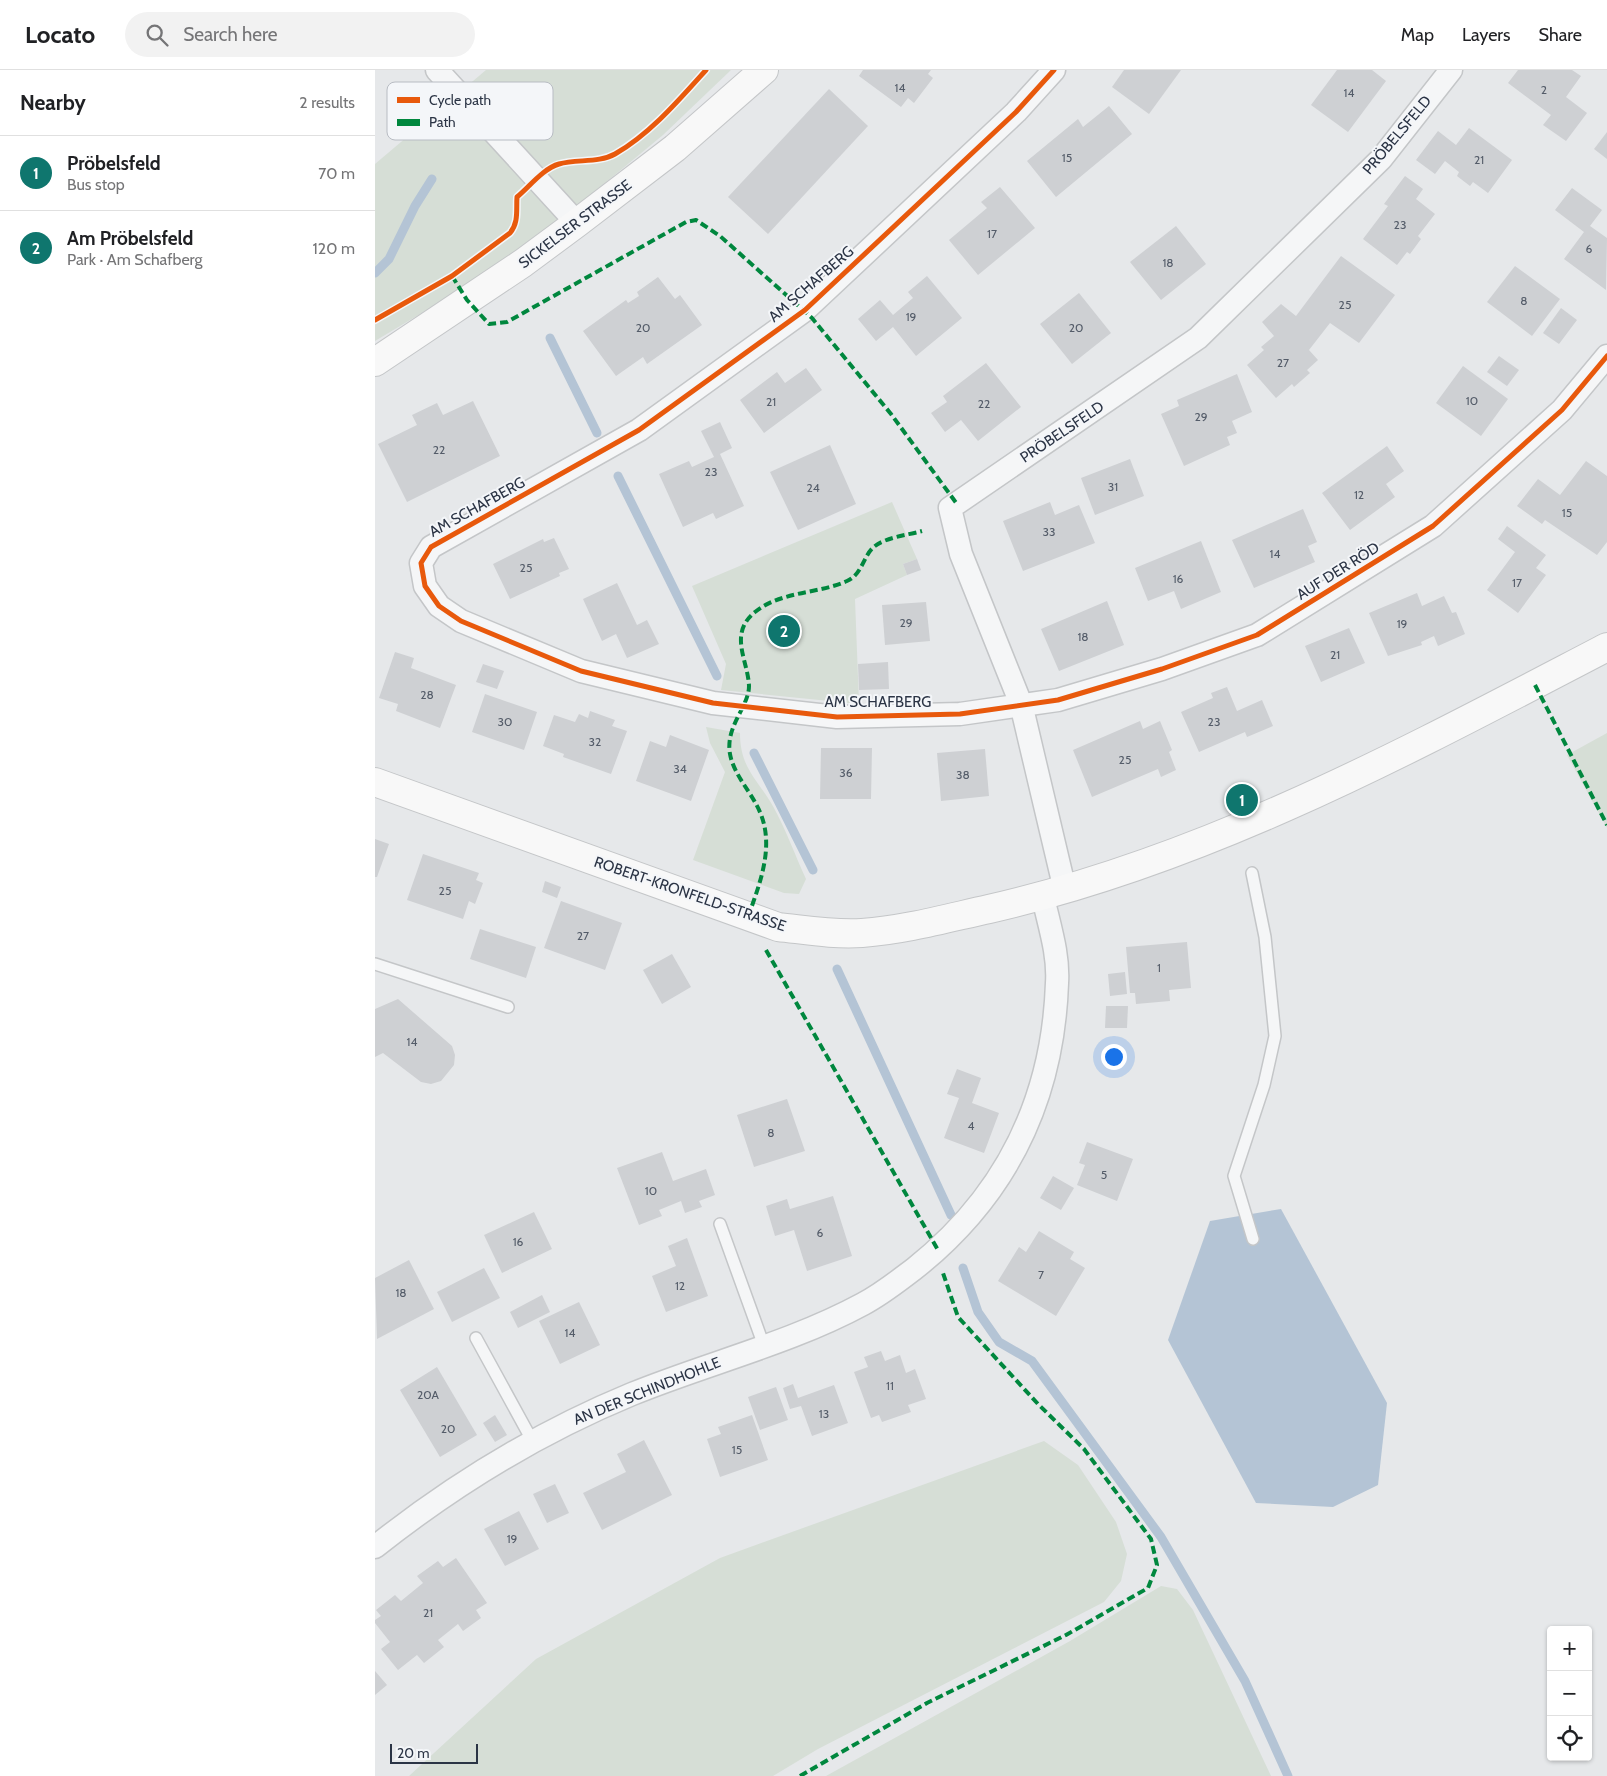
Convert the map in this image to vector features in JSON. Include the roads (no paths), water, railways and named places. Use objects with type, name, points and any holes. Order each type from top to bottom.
[{"type":"street","points":[[437,70],[448,82]]},
{"type":"street","name":"SICKELSER STRASSE","points":[[375,362],[523,263],[577,223],[675,148],[764,70]]},
{"type":"street","name":"AM SCHAFBERG","points":[[1021,704],[960,714],[837,717],[713,702],[581,671],[461,621],[439,606],[425,586],[421,563],[431,547],[639,430],[805,310],[1016,112],[1054,70]]},
{"type":"street","name":"PRÖBELSFELD","points":[[1054,893],[1021,704],[961,554],[951,508],[1198,338],[1381,159],[1451,70]]},
{"type":"street","points":[[501,140],[577,223]]},
{"type":"street","name":"AUF DER RÖD","points":[[1021,704],[1067,697],[1162,669],[1257,635],[1433,526],[1562,410],[1607,356]]},
{"type":"street","name":"ROBERT-KRONFELD-STRASSE","points":[[375,782],[778,927],[820,932],[862,933],[933,921],[1054,893],[1201,844],[1396,755],[1607,647]]},
{"type":"street","name":"AN DER SCHINDHOHLE","points":[[375,1547],[471,1478],[533,1442],[632,1395],[764,1346],[863,1304],[909,1273],[950,1239],[977,1208],[1017,1150],[1038,1098],[1047,1063],[1057,982],[1053,938],[1054,893]]},
{"type":"lane","points":[[1252,873],[1265,937],[1275,1036],[1264,1085],[1234,1176],[1253,1239]]},
{"type":"lane","points":[[375,964],[508,1007]]},
{"type":"lane","points":[[720,1224],[764,1346]]},
{"type":"lane","points":[[476,1338],[533,1442]]},
{"type":"water","points":[[1281,1209],[1387,1403],[1378,1485],[1333,1507],[1256,1503],[1168,1340],[1210,1221]]},
{"type":"waterway","points":[[375,273],[389,259],[415,206],[432,179]]},
{"type":"waterway","points":[[550,338],[597,433]]},
{"type":"waterway","points":[[618,476],[717,676]]},
{"type":"waterway","points":[[754,753],[813,870]]},
{"type":"waterway","points":[[837,969],[951,1215]]},
{"type":"waterway","points":[[963,1268],[978,1312],[999,1342],[1032,1361],[1161,1537],[1245,1681],[1288,1776]]},
{"type":"place","name":"Am Pröbelsfeld","points":[[784,631]]},
{"type":"place","name":"Pröbelsfeld","points":[[1242,800]]}]
